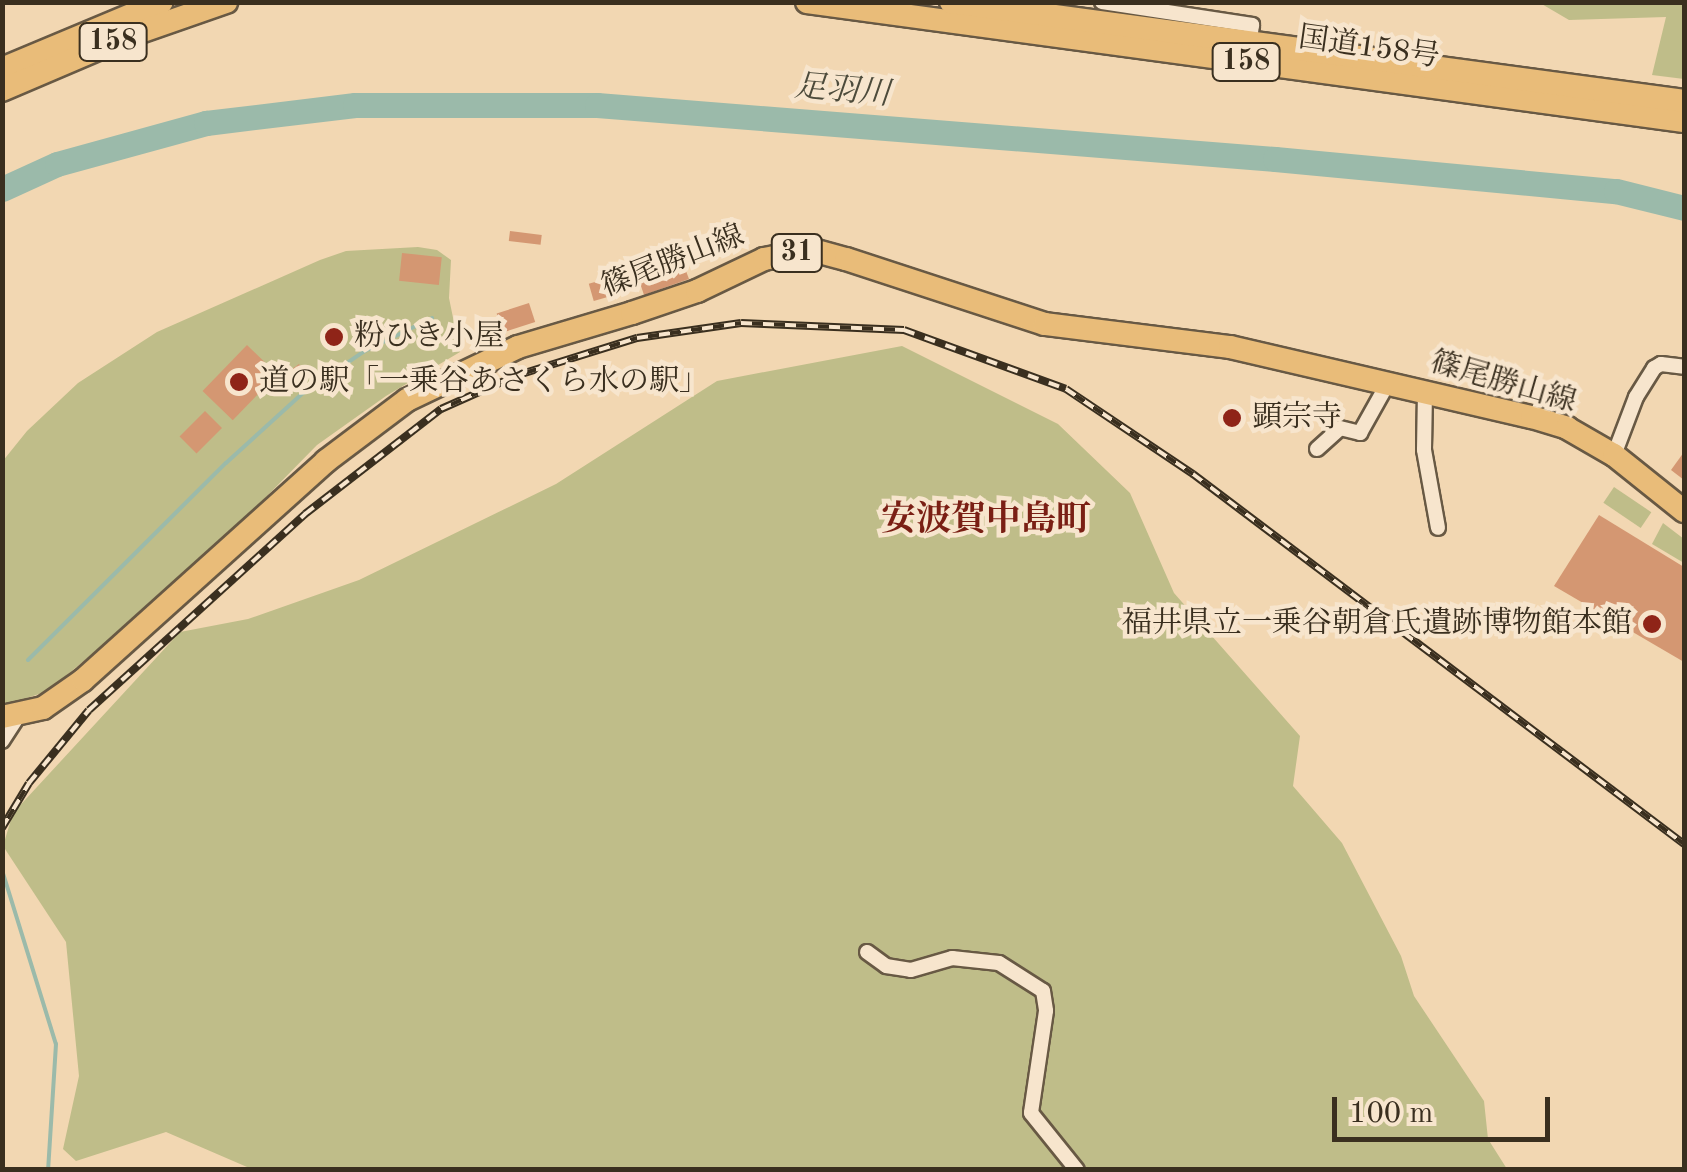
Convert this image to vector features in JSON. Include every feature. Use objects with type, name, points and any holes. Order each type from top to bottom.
[{"type":"main road","name":"158","points":[[2,69],[162,2]]},
{"type":"main road","name":"158","points":[[2,90],[128,36],[226,2]]},
{"type":"main road","name":"国道158号","points":[[807,2],[1684,100]]},
{"type":"main road","name":"国道158号","points":[[951,2],[1684,122]]},
{"type":"main road","name":"篠尾勝山線","points":[[11,716],[43,708],[83,680],[326,461],[407,400],[518,346],[696,291],[764,259],[816,251],[1045,324],[1218,345],[1568,428],[1614,456],[1684,511]]},
{"type":"street","points":[[1102,2],[1165,7],[1252,25],[1248,52]]},
{"type":"street","points":[[1614,456],[1636,397],[1654,368],[1661,364],[1684,367]]},
{"type":"street","points":[[1316,450],[1340,428],[1360,433],[1388,383]]},
{"type":"street","points":[[1425,392],[1424,450],[1438,528]]},
{"type":"street","points":[[2,741],[11,716]]},
{"type":"street","points":[[867,952],[886,966],[911,970],[952,958],[998,964],[1043,991],[1046,1011],[1031,1112],[1077,1170]]},
{"type":"shaded area","points":[[1540,3],[1684,3],[1684,79],[1652,75],[1666,17],[1569,20]]},
{"type":"shaded area","points":[[418,247],[437,250],[451,260],[449,298],[460,352],[386,396],[317,445],[207,557],[48,691],[3,706],[2,462],[27,431],[78,383],[157,332],[346,251]]},
{"type":"shaded area","points":[[902,346],[1058,424],[1130,493],[1174,593],[1300,736],[1293,786],[1342,843],[1401,956],[1414,996],[1484,1101],[1488,1139],[1507,1169],[254,1170],[166,1132],[76,1161],[63,1149],[79,1076],[66,942],[3,846],[13,813],[180,632],[248,619],[359,580],[556,484],[717,381]]},
{"type":"shaded area","points":[[1614,487],[1651,512],[1641,528],[1603,503]]},
{"type":"shaded area","points":[[1663,523],[1684,539],[1684,563],[1652,544]]},
{"type":"building","points":[[510,231],[542,235],[541,245],[509,241]]},
{"type":"building","points":[[402,253],[442,257],[439,285],[399,281]]},
{"type":"building","points":[[662,259],[666,269],[683,263],[689,279],[644,295],[639,280],[645,277],[641,267]]},
{"type":"building","points":[[633,271],[638,288],[594,301],[589,284]]},
{"type":"building","points":[[529,303],[535,322],[503,333],[497,314]]},
{"type":"building","name":"粉ひき小屋","points":[[335,329],[342,338],[333,344],[326,336]]},
{"type":"building","name":"道の駅「一乗谷あさくら水の駅」","points":[[247,345],[277,374],[233,420],[203,391]]},
{"type":"building","points":[[299,364],[304,371],[292,380],[287,373]]},
{"type":"building","points":[[205,411],[222,428],[197,453],[180,436]]},
{"type":"building","points":[[1684,452],[1684,480],[1671,470]]},
{"type":"building","name":"福井県立一乗谷朝倉氏遺跡博物館本館","points":[[1599,515],[1684,567],[1684,662],[1554,586]]},
{"type":"waterway","name":"足羽川","points":[[2,189],[57,164],[206,123],[355,105],[597,105],[1275,159],[1616,191],[1684,208]]},
{"type":"waterway","points":[[28,660],[226,463],[303,393],[363,352],[432,318]]},
{"type":"waterway","points":[[2,870],[56,1044],[48,1170]]},
{"type":"railway","points":[[2,828],[29,783],[89,710],[305,514],[441,409],[515,376],[637,338],[741,323],[904,330],[1066,389],[1193,474],[1684,844]]},
{"type":"place","name":"粉ひき小屋","points":[[334,337]]},
{"type":"place","name":"道の駅「一乗谷あさくら水の駅」","points":[[239,382]]},
{"type":"place","name":"顕宗寺","points":[[1232,418]]},
{"type":"place","name":"福井県立一乗谷朝倉氏遺跡博物館本館","points":[[1652,624]]},
{"type":"district","name":"安波賀中島町","points":[[986,521]]}]
